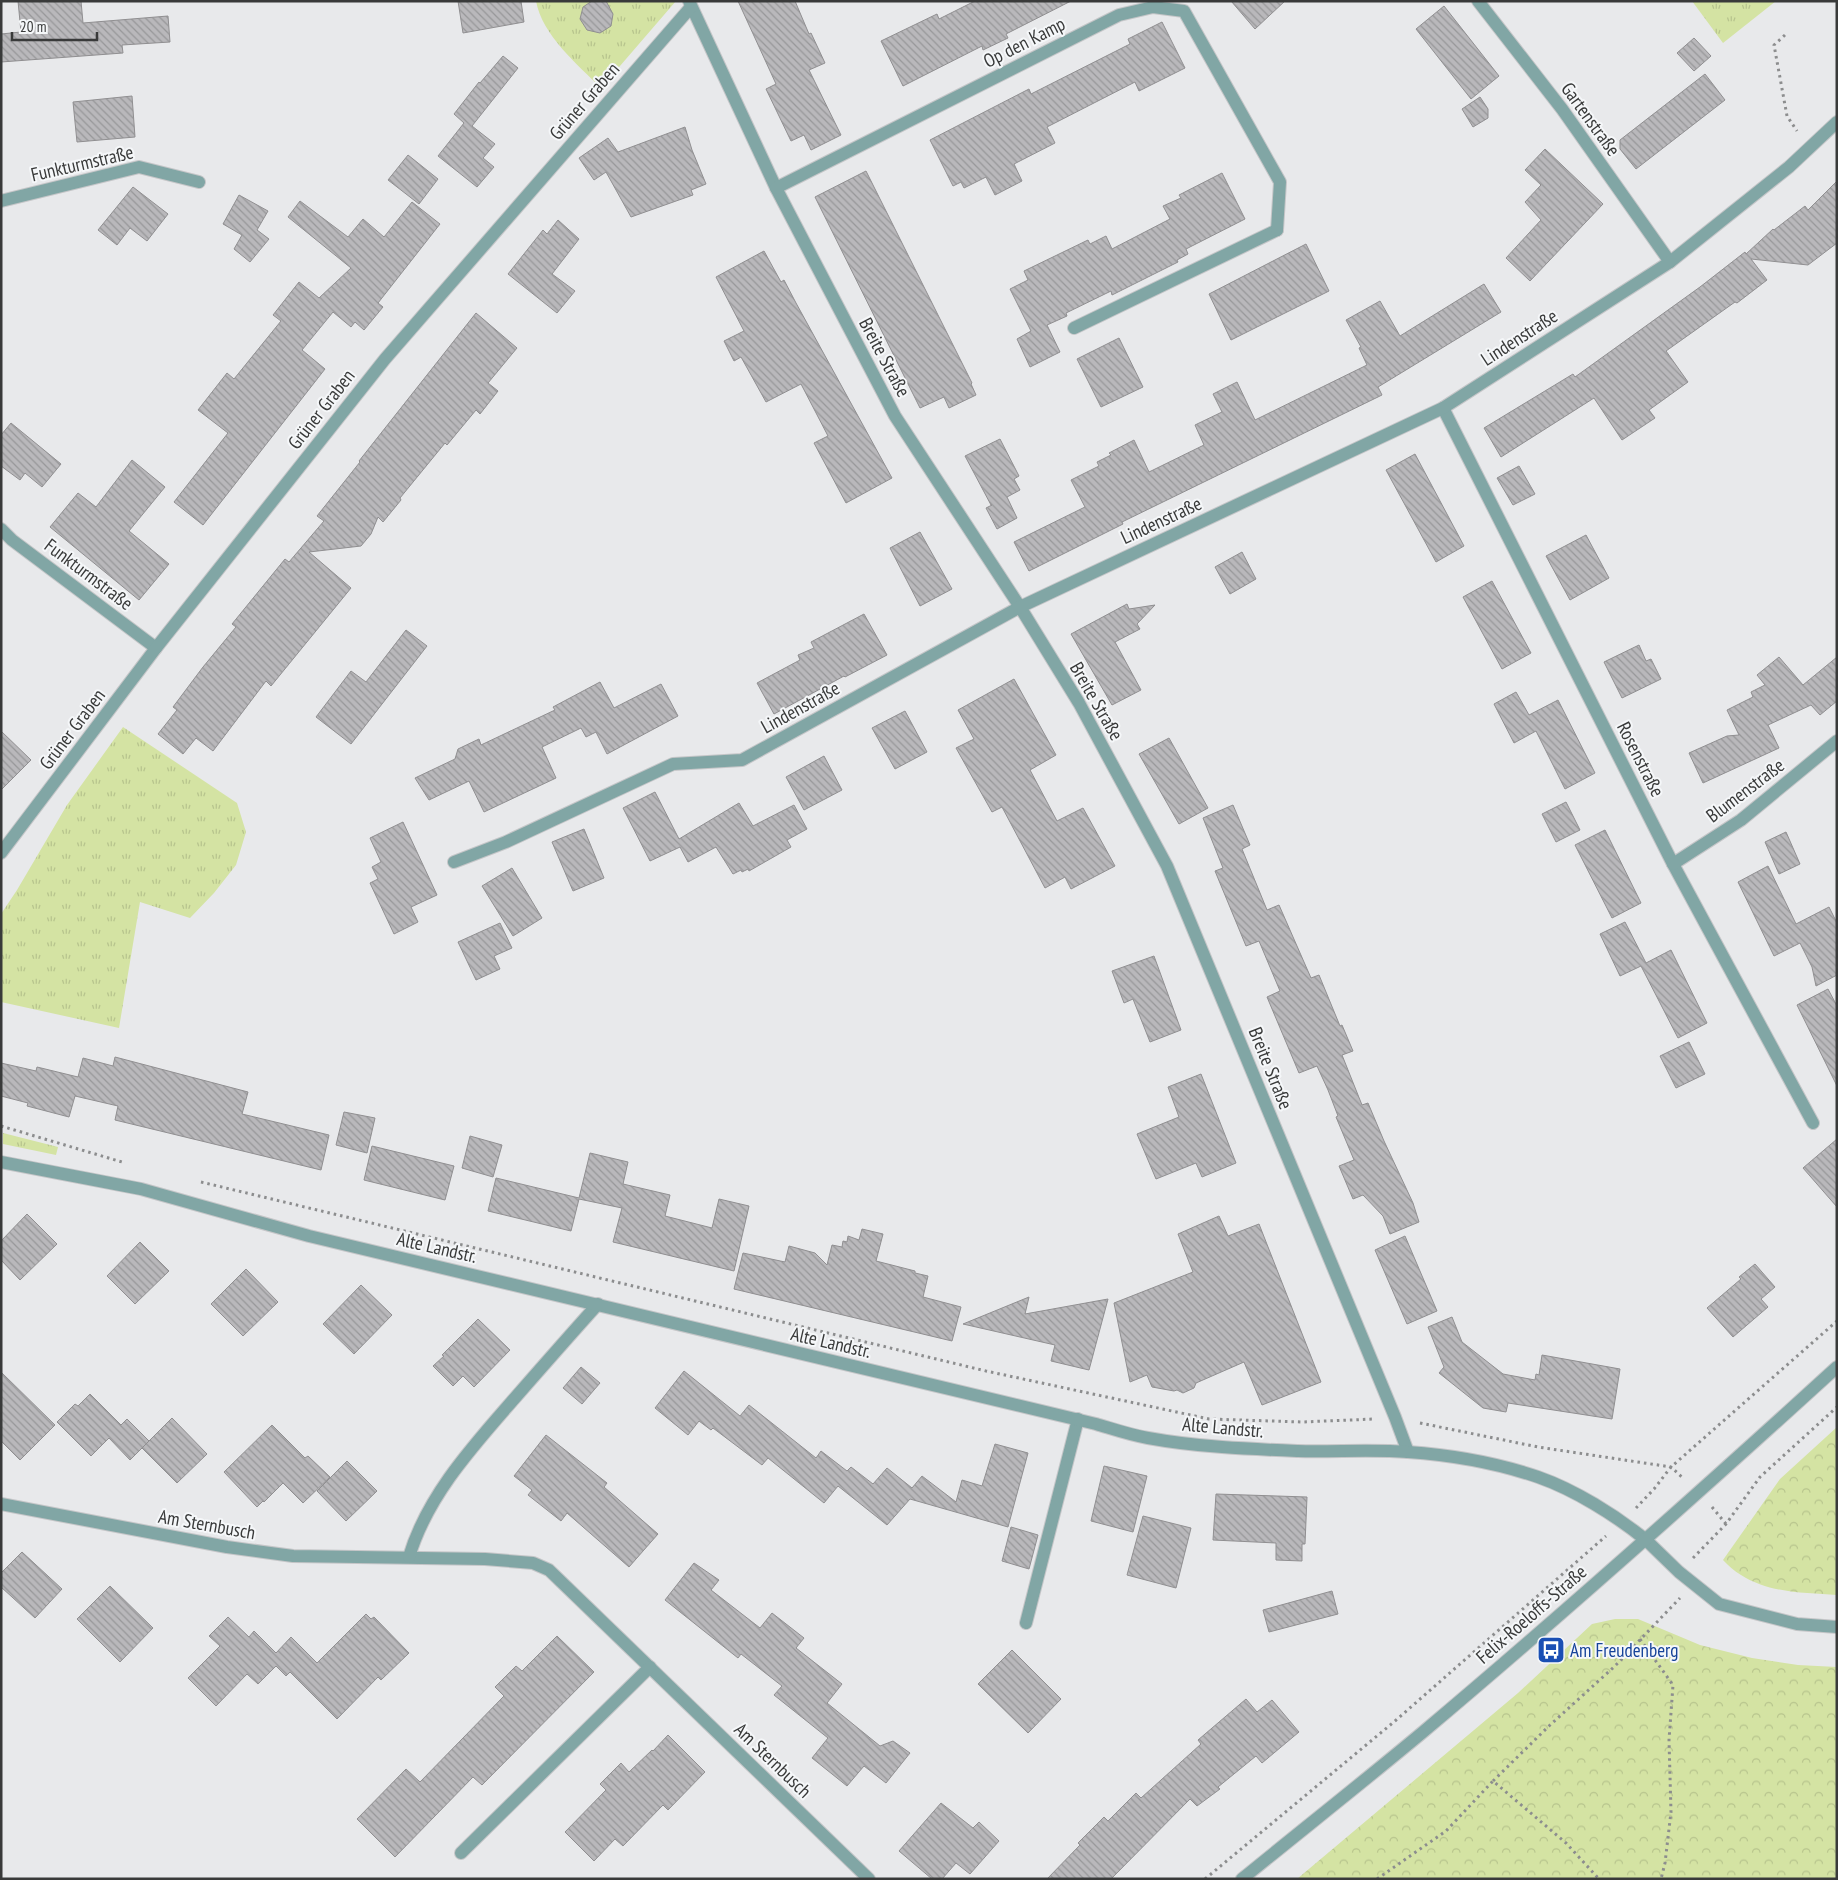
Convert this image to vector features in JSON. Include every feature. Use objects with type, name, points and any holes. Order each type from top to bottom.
[{"type":"street","name":"Gartenstraße","points":[[1478,1],[1562,109],[1670,262]]},
{"type":"street","name":"Breite Straße","points":[[690,4],[776,188],[895,416],[1020,607],[1079,703],[1167,866],[1408,1452]]},
{"type":"street","name":"Grüner Graben","points":[[1,853],[156,648],[385,359],[690,4]]},
{"type":"street","name":"Op den Kamp","points":[[776,188],[1119,15],[1153,7],[1184,10],[1280,182],[1277,230],[1074,328]]},
{"type":"street","name":"Lindenstraße","points":[[454,862],[506,842],[673,764],[742,760],[1020,607],[1443,408],[1670,262],[1789,167],[1837,122]]},
{"type":"street","name":"Funkturmstraße","points":[[1,201],[140,167],[199,182]]},
{"type":"street","name":"Rosenstraße","points":[[1443,408],[1673,864],[1813,1124]]},
{"type":"street","name":"Funkturmstraße","points":[[1,529],[12,540],[156,648]]},
{"type":"street","name":"Blumenstraße","points":[[1673,864],[1741,820],[1837,741]]},
{"type":"street","name":"Alte Landstr.","points":[[1,1162],[141,1189],[309,1236],[598,1304],[1147,1438],[1208,1446],[1299,1451],[1408,1452],[1460,1458],[1512,1469],[1539,1477],[1570,1492],[1622,1522],[1646,1540]]},
{"type":"street","points":[[409,1557],[415,1534],[433,1501],[453,1474],[482,1436],[598,1304]]},
{"type":"street","name":"Felix-Roeloffs-Straße","points":[[1242,1879],[1422,1733],[1646,1540],[1837,1367]]},
{"type":"street","points":[[1026,1623],[1078,1420]]},
{"type":"street","name":"Am Sternbusch","points":[[1,1504],[218,1546],[293,1556],[485,1559],[533,1563],[549,1570],[869,1879]]},
{"type":"street","points":[[1646,1540],[1679,1572],[1719,1604],[1797,1624],[1837,1627]]},
{"type":"street","points":[[461,1853],[650,1668]]},
{"type":"path","points":[[1785,35],[1774,45],[1785,107],[1787,116],[1808,149]]},
{"type":"path","points":[[1,1126],[124,1162]]},
{"type":"path","points":[[200,1181],[986,1371],[1209,1419],[1302,1422],[1395,1418],[1538,1447],[1671,1467],[1699,1493],[1726,1524]]},
{"type":"path","points":[[1205,1879],[1395,1721],[1622,1522],[1654,1490],[1671,1467],[1837,1322]]},
{"type":"path","points":[[1679,1572],[1726,1524],[1760,1477],[1837,1407]]},
{"type":"path","points":[[1377,1879],[1446,1831],[1493,1781],[1614,1666],[1694,1584]]},
{"type":"path","points":[[1640,1639],[1673,1685],[1669,1740],[1671,1812],[1665,1863],[1661,1879]]},
{"type":"path","points":[[1493,1781],[1566,1843],[1599,1879]]},
{"type":"green space","points":[[536,1],[676,1],[601,88],[562,49],[553,37],[545,26]]},
{"type":"green space","points":[[1692,1],[1776,1],[1723,43]]},
{"type":"green space","points":[[123,727],[237,803],[246,832],[236,865],[214,893],[190,918],[140,902],[119,1028],[1,1002],[1,914],[67,805]]},
{"type":"green space","points":[[3,1133],[58,1147],[56,1155],[3,1144]]},
{"type":"green space","points":[[1837,1427],[1837,1595],[1800,1593],[1775,1589],[1752,1581],[1731,1568],[1723,1560],[1780,1479]]},
{"type":"green space","points":[[1615,1619],[1638,1619],[1700,1645],[1752,1658],[1798,1665],[1837,1667],[1837,1879],[1297,1879],[1518,1693],[1592,1624]]},
{"type":"building","points":[[18,1],[81,1],[83,23],[168,16],[170,42],[122,45],[123,53],[1,62],[1,34],[21,32]]},
{"type":"building","points":[[458,1],[521,1],[524,22],[463,33]]},
{"type":"building","points":[[592,1],[606,1],[613,14],[611,26],[600,33],[587,30],[580,19],[583,7]]},
{"type":"building","points":[[738,1],[795,1],[809,34],[811,33],[825,63],[809,70],[841,135],[811,150],[804,135],[791,141],[766,89],[776,84]]},
{"type":"building","points":[[975,1],[1071,1],[1006,34],[1008,38],[983,50],[982,46],[903,86],[881,41],[937,14],[939,19]]},
{"type":"building","points":[[1231,1],[1285,1],[1255,29]]},
{"type":"building","points":[[1444,6],[1499,76],[1471,99],[1416,29]]},
{"type":"building","points":[[1162,22],[1185,68],[1139,91],[1135,82],[1047,127],[1055,143],[1014,164],[1022,181],[995,195],[986,177],[964,188],[961,182],[953,186],[930,140],[1029,89],[1031,94],[1130,44],[1128,39]]},
{"type":"building","points":[[1694,38],[1711,56],[1694,71],[1677,53]]},
{"type":"building","points":[[503,56],[518,68],[472,126],[495,144],[483,158],[494,167],[477,187],[438,156],[464,123],[454,114],[479,82]]},
{"type":"building","points":[[1705,74],[1725,100],[1636,169],[1620,149],[1620,140]]},
{"type":"building","points":[[132,96],[135,137],[77,142],[73,102]]},
{"type":"building","points":[[1480,97],[1488,109],[1488,118],[1473,127],[1462,109]]},
{"type":"building","points":[[685,127],[706,184],[691,190],[693,195],[631,217],[606,172],[594,180],[579,158],[608,138],[618,152]]},
{"type":"building","points":[[1545,149],[1603,204],[1530,281],[1506,258],[1541,220],[1525,202],[1541,185],[1525,170]]},
{"type":"building","points":[[408,155],[438,179],[419,204],[388,180]]},
{"type":"building","points":[[866,171],[972,383],[976,395],[949,408],[944,397],[920,408],[815,197]]},
{"type":"building","points":[[1222,173],[1245,219],[1186,249],[1188,254],[1177,260],[1178,262],[1112,295],[1111,291],[1066,313],[1067,316],[1047,325],[1060,352],[1030,367],[1017,339],[1031,331],[1010,289],[1028,280],[1024,271],[1088,240],[1090,244],[1106,236],[1112,249],[1170,219],[1163,206],[1181,198],[1179,195]]},
{"type":"building","points":[[1837,181],[1837,243],[1808,265],[1751,259],[1767,280],[1737,303],[1735,302],[1666,351],[1688,382],[1649,410],[1655,418],[1622,440],[1594,398],[1501,457],[1484,428],[1573,374],[1575,377],[1700,287],[1745,252],[1746,254],[1773,229],[1805,206],[1808,210]]},
{"type":"building","points":[[133,187],[168,214],[147,241],[130,228],[117,245],[98,230]]},
{"type":"building","points":[[239,195],[268,211],[257,230],[269,239],[250,262],[234,249],[242,235],[223,224]]},
{"type":"building","points":[[300,201],[348,237],[363,219],[384,237],[412,202],[440,224],[378,303],[383,307],[364,330],[355,322],[351,327],[333,312],[302,350],[325,369],[203,525],[174,502],[228,433],[198,410],[227,373],[234,379],[281,321],[273,315],[299,282],[319,298],[351,268],[288,217]]},
{"type":"building","points":[[558,220],[579,239],[552,274],[575,291],[557,313],[508,274],[543,230],[547,234]]},
{"type":"building","points":[[1306,244],[1329,291],[1231,340],[1209,294]]},
{"type":"building","points":[[764,251],[781,282],[784,280],[892,478],[846,503],[814,443],[828,436],[801,384],[766,402],[741,357],[734,361],[724,341],[744,331],[716,277]]},
{"type":"building","points":[[1484,284],[1501,312],[1378,387],[1382,395],[1122,522],[1123,524],[1029,571],[1014,542],[1085,507],[1071,480],[1099,466],[1097,462],[1111,455],[1109,453],[1134,440],[1149,472],[1204,445],[1195,425],[1222,412],[1213,394],[1237,382],[1255,420],[1367,365],[1359,348],[1361,347],[1346,320],[1380,301],[1400,336]]},
{"type":"building","points":[[476,313],[517,348],[488,383],[498,391],[480,414],[476,410],[447,445],[445,443],[383,522],[378,517],[371,534],[361,546],[309,552],[351,588],[271,686],[266,681],[213,751],[196,738],[183,754],[158,734],[177,710],[173,707],[236,627],[232,624],[285,559],[289,562],[324,521],[317,516]]},
{"type":"building","points":[[1119,338],[1143,387],[1101,407],[1077,359]]},
{"type":"building","points":[[11,423],[61,464],[42,487],[25,473],[20,480],[1,466],[1,435]]},
{"type":"building","points":[[1000,439],[1019,476],[1014,479],[1020,490],[1007,497],[1017,518],[997,529],[986,508],[992,505],[965,456]]},
{"type":"building","points":[[1415,454],[1464,546],[1436,562],[1386,470]]},
{"type":"building","points":[[132,460],[165,487],[129,531],[169,564],[139,600],[50,527],[78,493],[96,507]]},
{"type":"building","points":[[1519,466],[1535,494],[1513,505],[1497,478]]},
{"type":"building","points":[[920,532],[952,589],[920,606],[890,548]]},
{"type":"building","points":[[1586,535],[1609,578],[1570,600],[1546,556]]},
{"type":"building","points":[[1242,552],[1256,579],[1230,594],[1215,567]]},
{"type":"building","points":[[1492,581],[1531,653],[1502,669],[1463,597]]},
{"type":"building","points":[[1127,604],[1129,609],[1155,605],[1137,624],[1140,629],[1115,642],[1141,690],[1112,705],[1071,634]]},
{"type":"building","points":[[864,614],[887,655],[774,714],[757,683],[800,660],[798,655],[814,648],[811,642]]},
{"type":"building","points":[[406,630],[427,646],[351,744],[316,717],[351,671],[366,682]]},
{"type":"building","points":[[1639,645],[1646,661],[1651,659],[1661,679],[1622,698],[1604,662]]},
{"type":"building","points":[[1779,657],[1803,685],[1837,657],[1837,701],[1820,715],[1811,705],[1768,725],[1779,748],[1703,783],[1689,753],[1727,736],[1739,735],[1727,710],[1753,697],[1751,692],[1765,685],[1757,675]]},
{"type":"building","points":[[1014,679],[1056,755],[1030,770],[1057,821],[1083,808],[1115,866],[1071,889],[1065,877],[1045,888],[1002,807],[992,812],[956,748],[974,739],[958,710]]},
{"type":"building","points":[[600,682],[614,708],[661,684],[678,716],[607,754],[596,732],[586,737],[581,728],[542,747],[556,778],[484,812],[469,781],[429,800],[415,778],[455,759],[458,749],[479,739],[481,745],[555,710],[553,707]]},
{"type":"building","points":[[1516,692],[1529,715],[1558,700],[1595,773],[1565,789],[1536,731],[1514,743],[1494,704]]},
{"type":"building","points":[[905,711],[927,752],[895,769],[872,728]]},
{"type":"building","points":[[1,731],[31,760],[1,790]]},
{"type":"building","points":[[1169,738],[1208,808],[1179,824],[1139,754]]},
{"type":"building","points":[[824,756],[842,790],[804,810],[786,777]]},
{"type":"building","points":[[655,792],[679,839],[739,803],[753,826],[794,805],[807,829],[787,840],[791,847],[749,871],[748,869],[742,872],[741,870],[733,874],[716,847],[688,862],[680,847],[650,861],[623,808]]},
{"type":"building","points":[[1566,802],[1580,830],[1556,842],[1542,814]]},
{"type":"building","points":[[1233,805],[1250,845],[1242,849],[1267,910],[1279,905],[1311,978],[1319,975],[1340,1026],[1342,1025],[1353,1051],[1342,1055],[1362,1105],[1368,1103],[1413,1203],[1419,1222],[1390,1234],[1383,1216],[1363,1195],[1353,1199],[1339,1166],[1354,1160],[1336,1117],[1338,1116],[1328,1090],[1317,1066],[1299,1073],[1267,997],[1280,991],[1259,941],[1246,946],[1215,871],[1223,868],[1203,818]]},
{"type":"building","points":[[403,822],[437,895],[411,907],[418,922],[394,934],[370,883],[378,879],[372,867],[381,862],[370,838]]},
{"type":"building","points":[[584,829],[604,878],[573,891],[552,842]]},
{"type":"building","points":[[1605,830],[1641,903],[1612,918],[1575,845]]},
{"type":"building","points":[[1786,832],[1800,864],[1779,874],[1765,842]]},
{"type":"building","points":[[1768,866],[1796,924],[1829,907],[1837,923],[1837,975],[1816,986],[1812,967],[1800,943],[1774,956],[1738,882]]},
{"type":"building","points":[[512,868],[542,918],[513,936],[482,886]]},
{"type":"building","points":[[1625,922],[1646,963],[1671,950],[1707,1023],[1678,1038],[1641,966],[1620,976],[1600,934]]},
{"type":"building","points":[[500,923],[512,948],[494,956],[500,969],[476,980],[458,942]]},
{"type":"building","points":[[1154,956],[1181,1030],[1150,1042],[1133,999],[1124,1003],[1112,971]]},
{"type":"building","points":[[1828,989],[1837,1006],[1837,1086],[1797,1005]]},
{"type":"building","points":[[1689,1042],[1705,1074],[1676,1088],[1660,1056]]},
{"type":"building","points":[[115,1057],[248,1092],[242,1114],[329,1135],[321,1170],[115,1120],[118,1106],[75,1096],[69,1117],[27,1106],[28,1103],[1,1096],[1,1063],[36,1071],[37,1067],[78,1077],[83,1058],[113,1066]]},
{"type":"building","points":[[1201,1074],[1236,1163],[1202,1177],[1196,1163],[1156,1179],[1137,1134],[1179,1117],[1168,1087]]},
{"type":"building","points":[[344,1112],[375,1118],[367,1153],[336,1145]]},
{"type":"building","points":[[470,1136],[502,1145],[493,1177],[462,1168]]},
{"type":"building","points":[[1837,1139],[1837,1207],[1803,1168]]},
{"type":"building","points":[[372,1146],[454,1166],[445,1200],[364,1180]]},
{"type":"building","points":[[590,1153],[628,1162],[623,1184],[670,1195],[665,1216],[712,1228],[719,1199],[749,1206],[734,1271],[613,1242],[622,1208],[579,1199],[571,1231],[488,1211],[496,1178],[579,1198]]},
{"type":"building","points":[[27,1214],[57,1244],[20,1280],[1,1260],[1,1241]]},
{"type":"building","points":[[1219,1216],[1228,1236],[1259,1224],[1321,1382],[1262,1405],[1244,1362],[1196,1383],[1194,1388],[1183,1393],[1177,1390],[1152,1387],[1147,1375],[1130,1382],[1114,1303],[1193,1272],[1178,1234]]},
{"type":"building","points":[[862,1229],[883,1234],[876,1261],[928,1276],[923,1297],[961,1307],[952,1341],[734,1289],[743,1253],[785,1262],[789,1246],[815,1253],[827,1265],[832,1245],[842,1247],[843,1241],[847,1242],[848,1236],[859,1240]]},
{"type":"building","points":[[1405,1236],[1437,1311],[1407,1324],[1375,1250]]},
{"type":"building","points":[[140,1242],[169,1271],[135,1304],[107,1276]]},
{"type":"building","points":[[1755,1264],[1775,1287],[1761,1299],[1768,1307],[1733,1337],[1707,1308],[1741,1279],[1739,1277]]},
{"type":"building","points":[[246,1269],[278,1302],[243,1336],[211,1304]]},
{"type":"building","points":[[361,1285],[392,1315],[354,1354],[323,1324]]},
{"type":"building","points":[[1029,1297],[1025,1314],[1108,1299],[1089,1370],[1051,1361],[1055,1345],[963,1324]]},
{"type":"building","points":[[1452,1317],[1462,1342],[1503,1374],[1535,1380],[1536,1374],[1539,1375],[1542,1355],[1620,1369],[1612,1419],[1508,1403],[1506,1412],[1483,1408],[1439,1373],[1444,1367],[1428,1327]]},
{"type":"building","points":[[478,1319],[510,1350],[474,1387],[463,1376],[453,1386],[433,1366]]},
{"type":"building","points":[[581,1367],[600,1383],[582,1404],[563,1388]]},
{"type":"building","points":[[684,1371],[740,1416],[749,1405],[816,1458],[821,1451],[847,1471],[851,1467],[873,1484],[887,1468],[912,1488],[922,1476],[956,1502],[962,1480],[982,1486],[995,1444],[1028,1453],[1008,1527],[910,1499],[887,1525],[838,1486],[824,1503],[768,1458],[762,1465],[713,1428],[711,1430],[699,1421],[688,1435],[655,1408]]},
{"type":"building","points":[[1,1372],[55,1425],[20,1460],[1,1441]]},
{"type":"building","points":[[90,1394],[121,1425],[127,1419],[149,1441],[130,1460],[109,1438],[91,1456],[57,1422],[75,1404],[78,1406]]},
{"type":"building","points":[[172,1418],[207,1454],[177,1483],[142,1448]]},
{"type":"building","points":[[272,1425],[305,1458],[308,1456],[330,1477],[303,1503],[283,1483],[257,1507],[224,1472]]},
{"type":"building","points":[[546,1435],[607,1483],[604,1487],[658,1534],[629,1567],[567,1513],[561,1521],[528,1495],[532,1490],[514,1476]]},
{"type":"building","points":[[347,1461],[377,1491],[346,1521],[317,1491]]},
{"type":"building","points":[[1104,1466],[1147,1476],[1133,1532],[1091,1521]]},
{"type":"building","points":[[1216,1494],[1307,1497],[1305,1544],[1302,1544],[1302,1561],[1276,1560],[1276,1543],[1213,1540]]},
{"type":"building","points":[[1143,1516],[1191,1528],[1176,1588],[1127,1575]]},
{"type":"building","points":[[1011,1527],[1038,1535],[1029,1569],[1002,1561]]},
{"type":"building","points":[[22,1552],[62,1589],[35,1618],[1,1587],[1,1573]]},
{"type":"building","points":[[694,1563],[719,1580],[711,1590],[760,1628],[772,1613],[804,1638],[796,1648],[842,1684],[827,1703],[880,1746],[893,1741],[910,1753],[886,1783],[864,1766],[847,1786],[812,1758],[828,1738],[774,1695],[782,1686],[741,1654],[738,1658],[665,1600]]},
{"type":"building","points":[[110,1586],[153,1628],[120,1662],[77,1619]]},
{"type":"building","points":[[1332,1591],[1338,1614],[1269,1632],[1263,1610]]},
{"type":"building","points":[[366,1614],[371,1619],[374,1617],[409,1653],[381,1680],[378,1677],[337,1719],[290,1672],[286,1676],[276,1666],[258,1684],[247,1674],[216,1706],[188,1678],[220,1646],[209,1636],[228,1617],[249,1637],[254,1631],[276,1653],[291,1637],[317,1663]]},
{"type":"building","points":[[557,1636],[594,1672],[482,1785],[473,1777],[395,1857],[357,1819],[406,1769],[420,1782],[504,1696],[495,1687],[516,1666],[522,1671]]},
{"type":"building","points":[[1012,1650],[1061,1699],[1028,1733],[978,1684]]},
{"type":"building","points":[[1246,1699],[1257,1712],[1272,1700],[1299,1732],[1262,1763],[1256,1756],[1218,1787],[1220,1789],[1197,1806],[1190,1799],[1111,1879],[1047,1879],[1080,1845],[1078,1843],[1104,1817],[1108,1821],[1136,1793],[1141,1798],[1201,1744],[1198,1740]]},
{"type":"building","points":[[668,1735],[705,1772],[668,1810],[663,1805],[623,1846],[615,1839],[594,1861],[565,1832],[606,1790],[600,1784],[621,1763],[629,1772]]},
{"type":"building","points":[[941,1803],[973,1828],[979,1822],[999,1841],[970,1874],[956,1863],[942,1879],[932,1879],[899,1851]]},
{"type":"place","name":"Am Freudenberg","points":[[1551,1650]]}]
